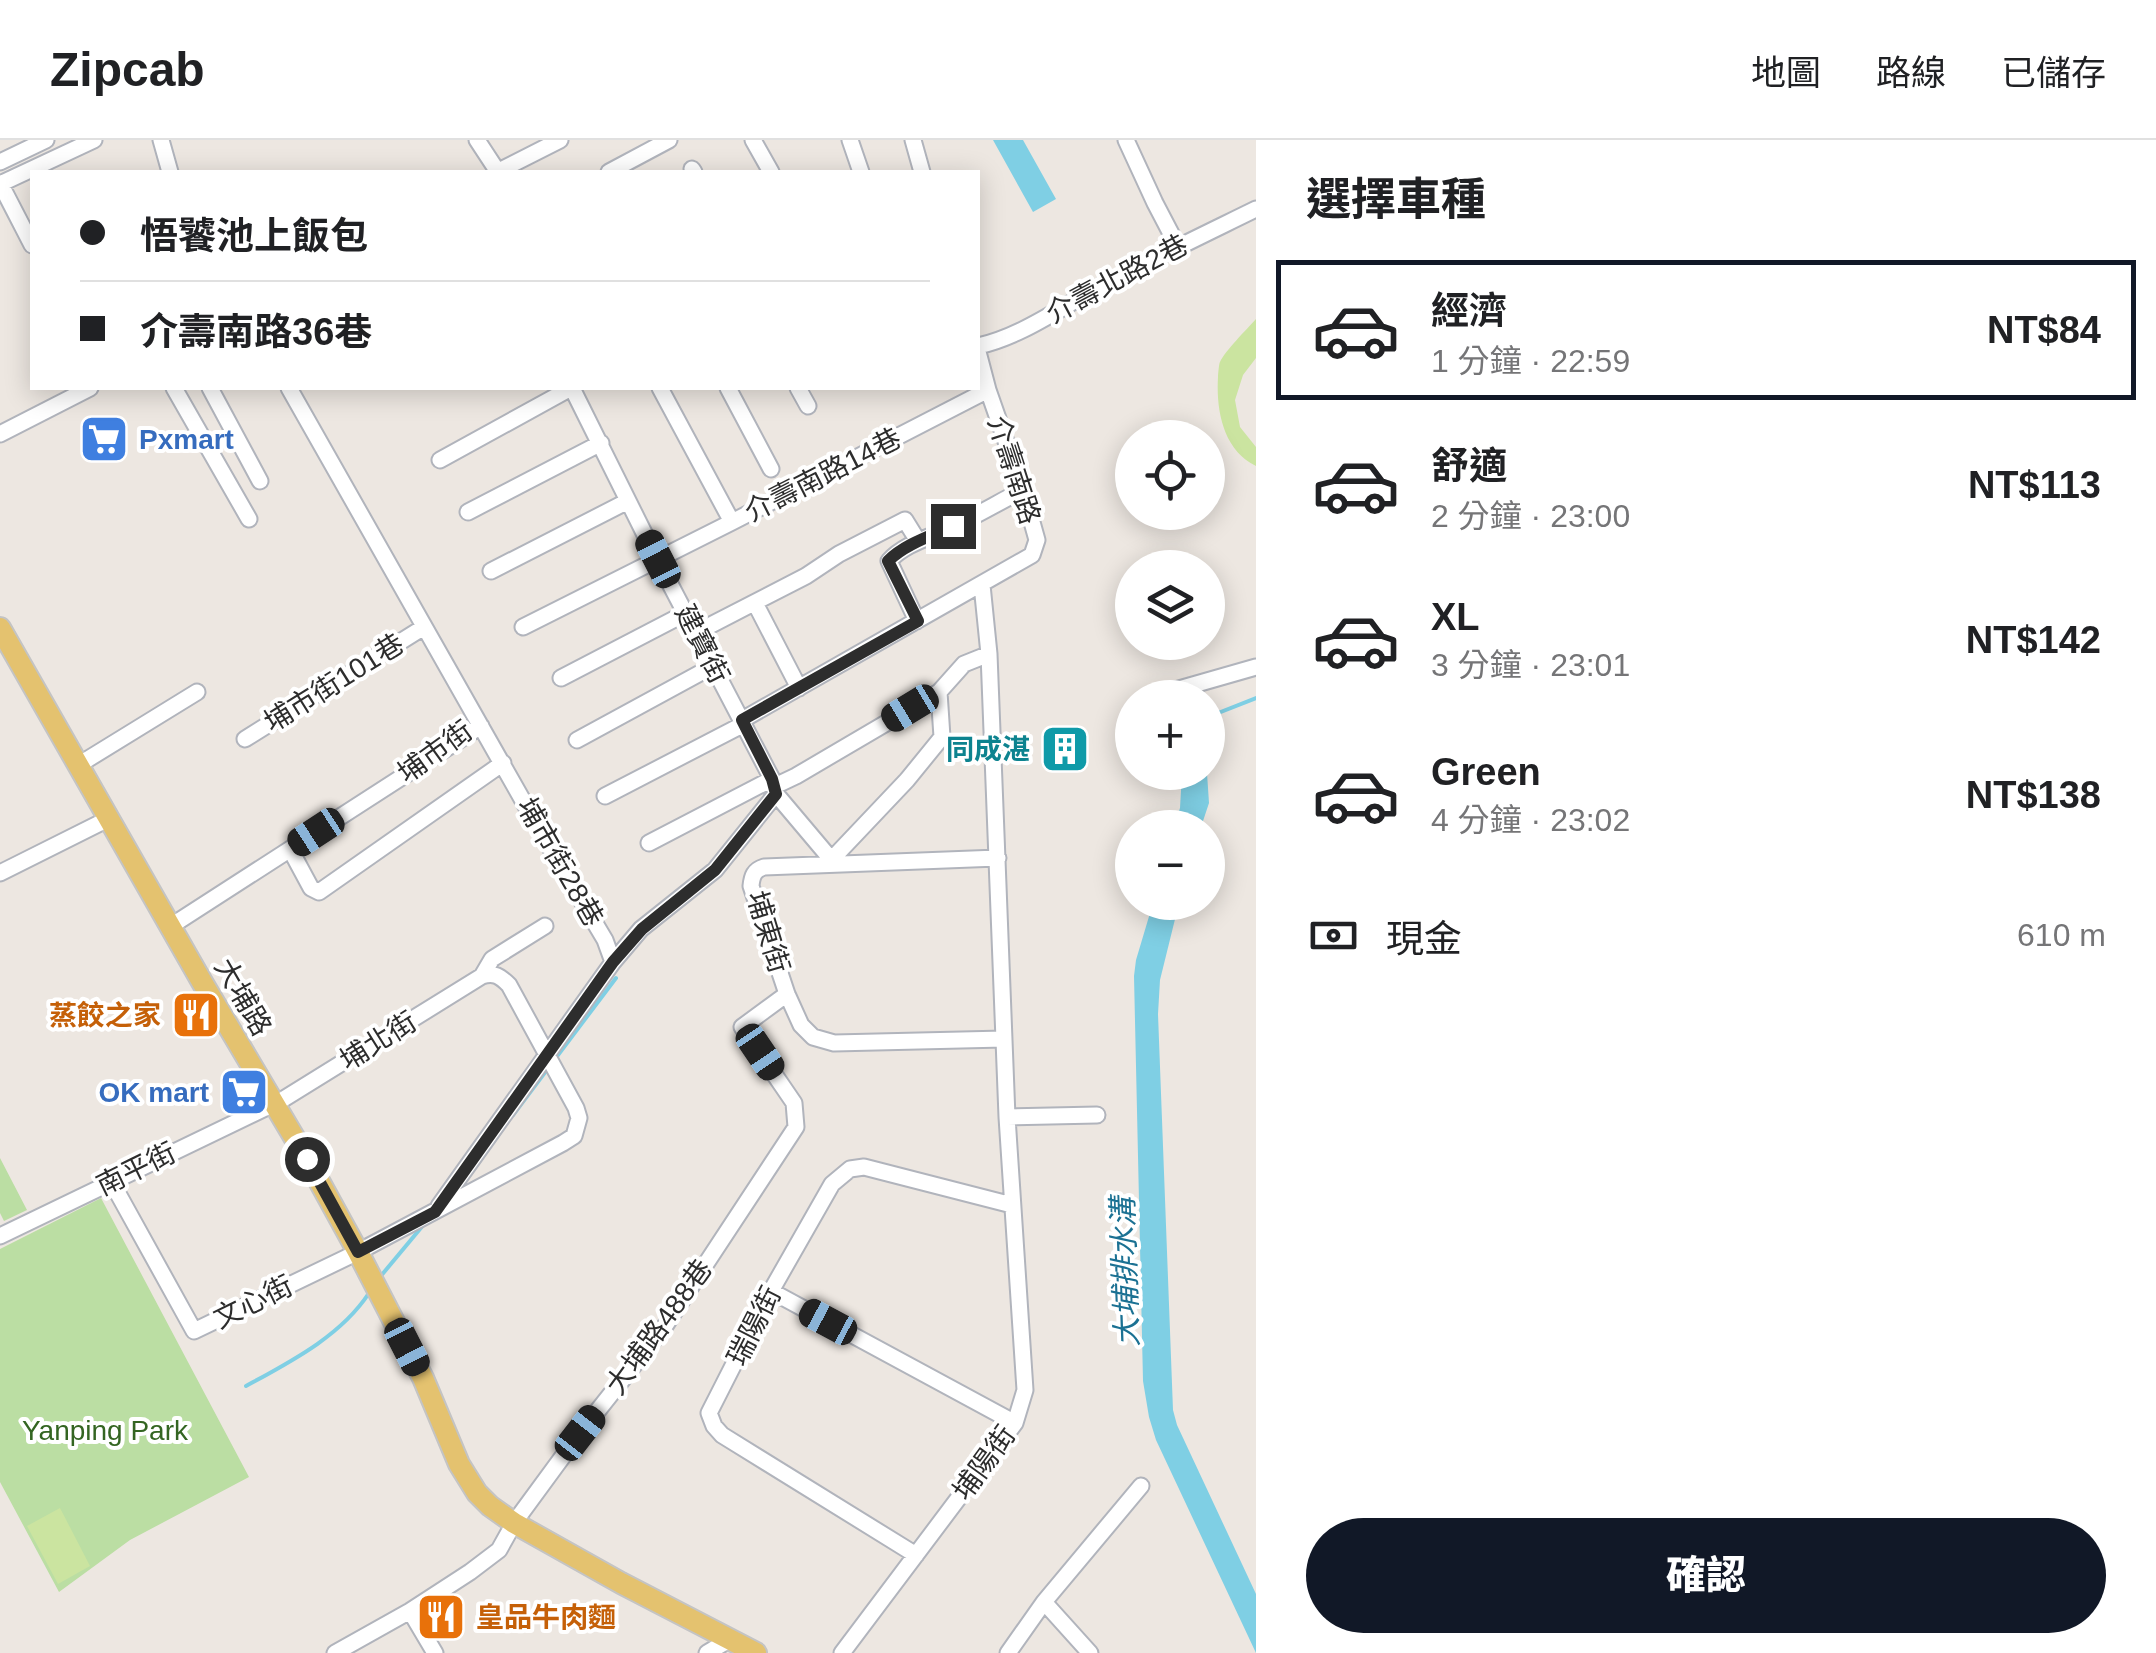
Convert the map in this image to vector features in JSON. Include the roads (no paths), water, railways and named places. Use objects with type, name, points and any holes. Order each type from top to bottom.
[{"type":"main road","name":"大埔路","points":[[0,628],[307,1159],[358,1252],[436,1407],[459,1464],[477,1493],[514,1523],[756,1653]]},
{"type":"street","points":[[0,162],[46,140]]},
{"type":"street","points":[[30,241],[0,184],[94,140]]},
{"type":"street","points":[[161,140],[169,170]]},
{"type":"street","points":[[477,140],[496,170]]},
{"type":"street","points":[[501,170],[560,140]]},
{"type":"street","points":[[613,170],[669,140]]},
{"type":"street","points":[[754,140],[770,170]]},
{"type":"street","points":[[850,140],[861,170]]},
{"type":"street","points":[[912,140],[921,170]]},
{"type":"street","points":[[1126,140],[1178,247]]},
{"type":"street","name":"介壽北路2巷","points":[[980,348],[1256,209]]},
{"type":"street","name":"介壽南路","points":[[605,796],[743,722],[1032,554],[1036,540],[1023,490],[980,357]]},
{"type":"street","points":[[0,434],[86,390]]},
{"type":"street","points":[[175,390],[249,519]]},
{"type":"street","points":[[211,390],[260,481]]},
{"type":"street","name":"埔市街","points":[[171,926],[481,726],[290,390]]},
{"type":"street","points":[[440,460],[568,390]]},
{"type":"street","name":"建寶街","points":[[573,390],[775,786],[830,858],[907,780],[942,738],[938,692]]},
{"type":"street","points":[[661,390],[732,522]]},
{"type":"street","points":[[729,390],[772,470]]},
{"type":"street","points":[[799,390],[808,406]]},
{"type":"street","name":"介壽南路14巷","points":[[523,627],[988,390]]},
{"type":"street","points":[[468,512],[601,443]]},
{"type":"street","points":[[918,621],[888,561],[918,541],[1023,490]]},
{"type":"street","points":[[491,572],[628,501]]},
{"type":"street","points":[[695,631],[806,576],[905,520],[918,541]]},
{"type":"street","name":"埔陽街","points":[[842,1653],[1015,1423],[1025,1390],[1007,1117],[990,654],[982,585]]},
{"type":"street","points":[[755,602],[799,688]]},
{"type":"street","points":[[561,678],[686,613]]},
{"type":"street","name":"埔市街101巷","points":[[244,739],[424,627]]},
{"type":"street","points":[[649,843],[796,776],[938,692],[964,664],[990,654]]},
{"type":"street","points":[[576,740],[714,666]]},
{"type":"street","points":[[1215,680],[1256,668]]},
{"type":"street","points":[[80,764],[197,692]]},
{"type":"street","name":"埔市街28巷","points":[[481,726],[605,940],[613,962]]},
{"type":"street","name":"埔市街28巷","points":[[290,849],[311,888],[319,892],[503,764]]},
{"type":"street","points":[[435,1212],[613,962],[642,929],[715,870],[775,786]]},
{"type":"street","points":[[0,873],[110,818]]},
{"type":"street","name":"埔東街","points":[[998,858],[764,867],[752,876],[751,886],[787,994],[801,1025],[812,1036],[834,1043],[1004,1040]]},
{"type":"street","name":"埔北街","points":[[273,1104],[482,976],[492,959],[545,926]]},
{"type":"street","points":[[358,1252],[574,1136],[576,1108],[509,985],[500,976],[482,976]]},
{"type":"street","name":"大埔路488巷","points":[[335,1653],[410,1612],[498,1550],[580,1433],[665,1326],[796,1127],[794,1103],[742,1027],[787,994]]},
{"type":"street","name":"南平街","points":[[0,1236],[273,1104]]},
{"type":"street","points":[[1007,1117],[1097,1116]]},
{"type":"street","name":"瑞陽街","points":[[916,1555],[722,1435],[709,1412],[832,1184],[850,1169],[864,1168],[1012,1206]]},
{"type":"street","name":"文心街","points":[[111,1181],[194,1330],[358,1252]]},
{"type":"street","points":[[771,1291],[1015,1423]]},
{"type":"street","points":[[1008,1653],[1044,1602],[1140,1486]]},
{"type":"street","points":[[1044,1602],[1090,1653]]},
{"type":"street","points":[[410,1612],[435,1653]]},
{"type":"street","points":[[707,1653],[729,1640]]},
{"type":"water","points":[[993,140],[1023,140],[1056,199],[1033,212]]},
{"type":"water","points":[[1181,790],[1208,790],[1207,810],[1180,808]]},
{"type":"water","points":[[1148,920],[1175,920],[1160,980],[1158,1014],[1173,1410],[1256,1594],[1256,1653],[1156,1440],[1149,1417],[1143,1381],[1136,960]]},
{"type":"waterway","points":[[1225,710],[1256,698]]},
{"type":"waterway","points":[[555,1059],[616,978]]},
{"type":"waterway","points":[[513,1115],[549,1067]]},
{"type":"waterway","points":[[380,1277],[425,1223]]},
{"type":"waterway","points":[[246,1386],[329,1335],[369,1293]]},
{"type":"place","name":"Pxmart","points":[[104,439]]},
{"type":"place","name":"同成湛","points":[[1065,749]]},
{"type":"place","name":"蒸餃之家","points":[[196,1015]]},
{"type":"place","name":"OK mart","points":[[244,1092]]},
{"type":"place","name":"皇品牛肉麵","points":[[441,1617]]},
{"type":"water label","name":"大埔排水溝","points":[[1125,1272]]},
{"type":"park label","name":"Yanping Park","points":[[105,1430]]}]
